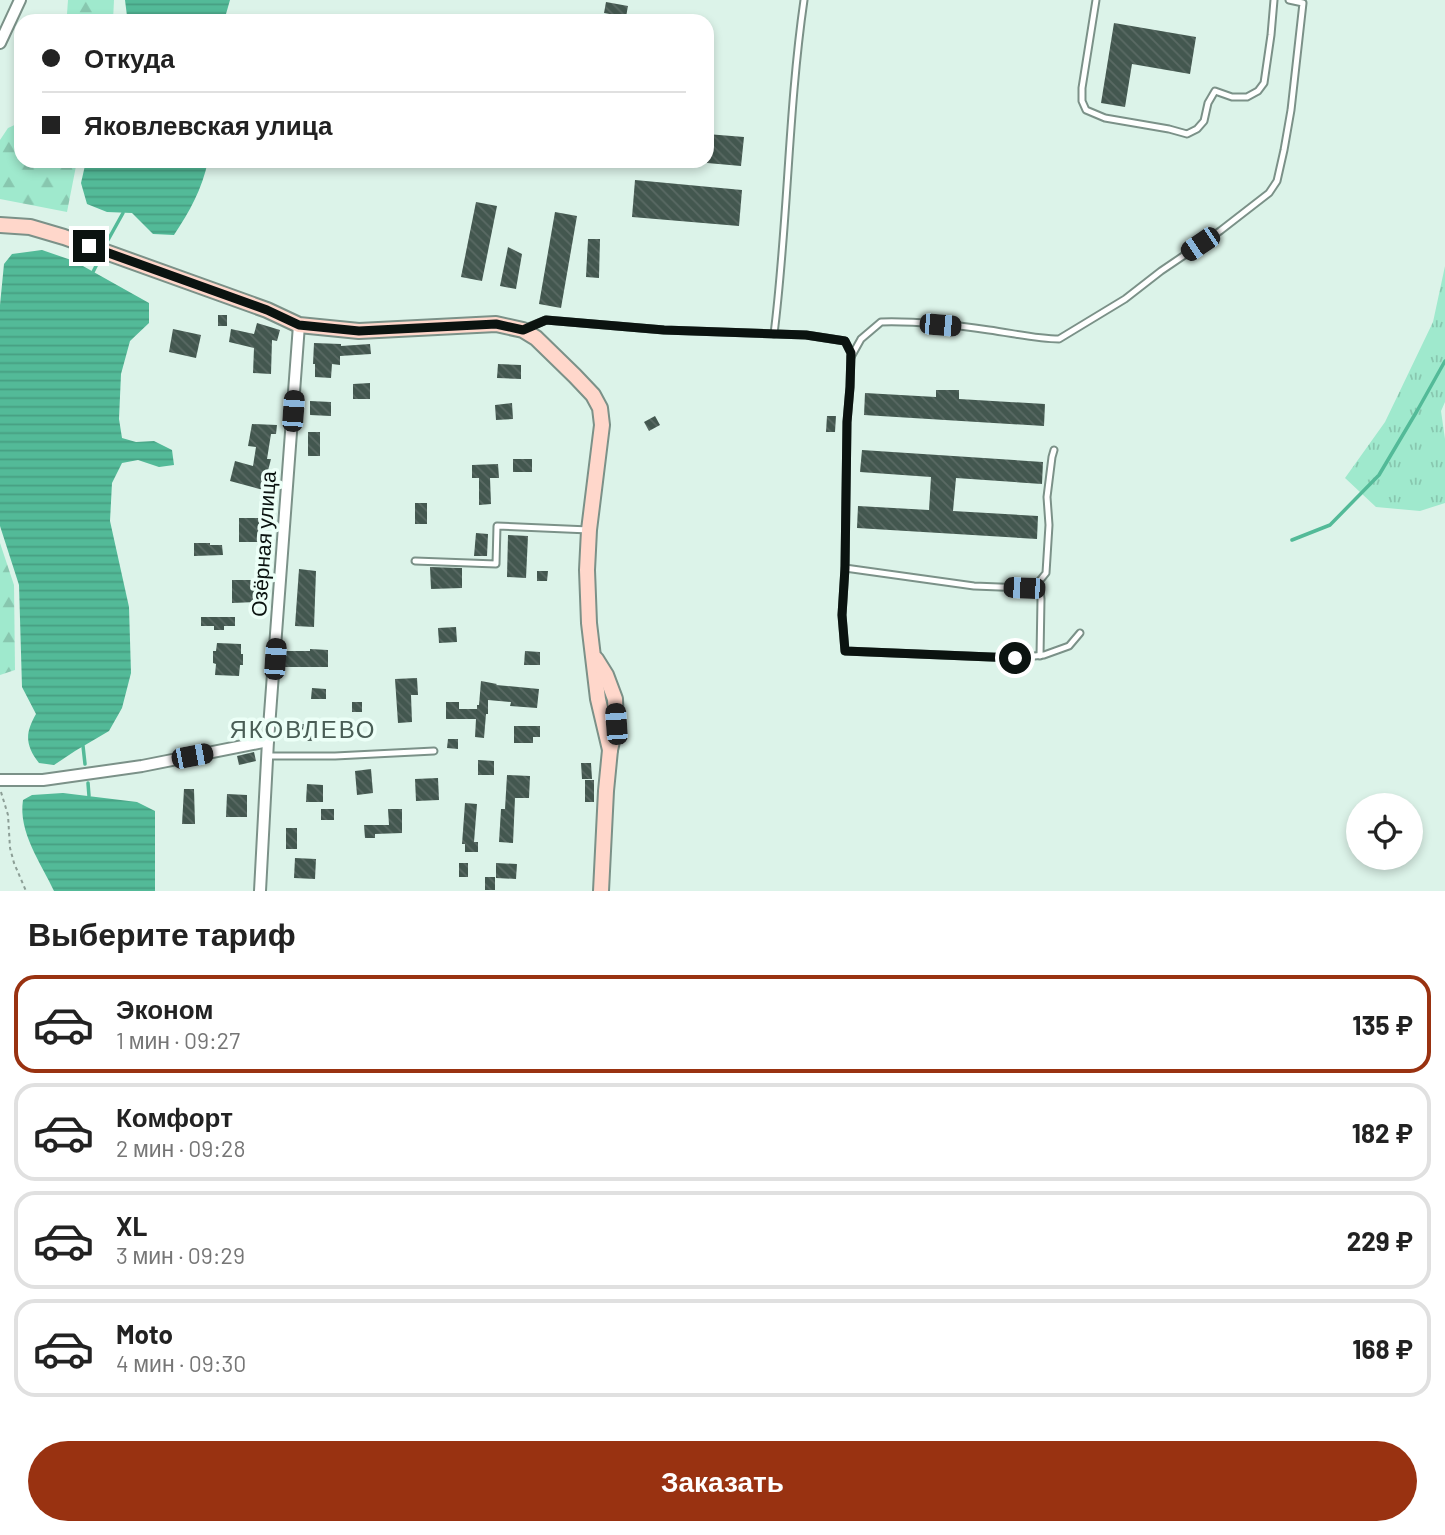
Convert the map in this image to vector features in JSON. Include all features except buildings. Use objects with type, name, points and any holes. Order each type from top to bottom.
[{"type":"street","points":[[0,43],[20,0]]},
{"type":"street","points":[[0,225],[30,227],[64,237],[267,310],[299,325],[359,331],[496,324],[523,330],[536,338],[593,395],[600,408],[603,425],[589,530],[589,623],[598,699],[610,750],[601,891]]},
{"type":"street","name":"Озёрная улица","points":[[260,891],[268,741],[299,325]]},
{"type":"street","points":[[0,780],[68,777],[142,766],[268,741]]},
{"type":"lane","points":[[774,334],[780,290],[793,96],[804,0]]},
{"type":"lane","points":[[1096,0],[1082,88],[1082,101],[1086,110],[1105,118],[1187,134],[1197,129],[1204,121],[1208,103],[1215,92],[1232,97],[1247,97],[1258,91],[1264,83],[1274,0]]},
{"type":"lane","points":[[851,357],[862,339],[881,322],[903,321],[987,329],[1059,339],[1125,299],[1250,209],[1269,193],[1277,181],[1284,150],[1303,3],[1289,0]]},
{"type":"lane","points":[[523,330],[546,320],[664,330],[806,335],[845,341],[851,353],[842,615],[845,651],[1015,658],[1040,656],[1069,646],[1080,633]]},
{"type":"lane","points":[[845,568],[974,586],[1024,588],[1037,584],[1046,573],[1049,525],[1047,497],[1054,450]]},
{"type":"lane","points":[[415,561],[496,564],[497,526],[589,530]]},
{"type":"lane","points":[[1039,582],[1040,656]]},
{"type":"lane","points":[[267,756],[434,751]]},
{"type":"path","points":[[0,787],[8,815],[10,848],[26,891]]},
{"type":"green space","points":[[68,0],[114,0],[113,14],[67,14]]},
{"type":"green space","points":[[14,125],[14,168],[76,168],[67,212],[0,199],[0,140],[8,128]]},
{"type":"green space","points":[[1445,266],[1445,402],[1441,411],[1445,439],[1445,503],[1420,511],[1376,507],[1345,478],[1385,422],[1433,322]]},
{"type":"green space","points":[[0,543],[14,585],[15,670],[0,675]]},
{"type":"shaded area","points":[[125,0],[230,0],[226,14],[127,14]]},
{"type":"shaded area","points":[[84,168],[206,168],[195,200],[174,235],[153,234],[132,213],[107,212],[87,204],[81,183]]},
{"type":"shaded area","points":[[42,250],[74,261],[149,303],[149,323],[130,341],[121,374],[119,419],[122,438],[136,442],[154,441],[172,450],[174,465],[159,467],[138,460],[122,463],[112,483],[110,521],[129,607],[131,673],[122,708],[109,731],[54,765],[39,763],[29,745],[28,733],[36,714],[22,687],[19,585],[0,526],[0,305],[4,264],[12,254]]},
{"type":"shaded area","points":[[63,793],[137,802],[155,811],[155,891],[54,891],[27,835],[22,812],[23,800],[32,795]]},
{"type":"waterway","points":[[108,240],[123,213]]},
{"type":"waterway","points":[[93,272],[97,264]]},
{"type":"waterway","points":[[1292,540],[1330,525],[1379,475],[1445,361]]},
{"type":"waterway","points":[[83,746],[85,764]]},
{"type":"waterway","points":[[88,783],[89,796]]},
{"type":"district","name":"ЯКОВЛЕВО","points":[[303,730]]},
{"type":"route","points":[[89,246],[267,310],[299,325],[359,331],[496,324],[523,330],[546,320],[664,330],[806,335],[845,341],[851,357],[842,615],[845,651],[1015,658]]}]
